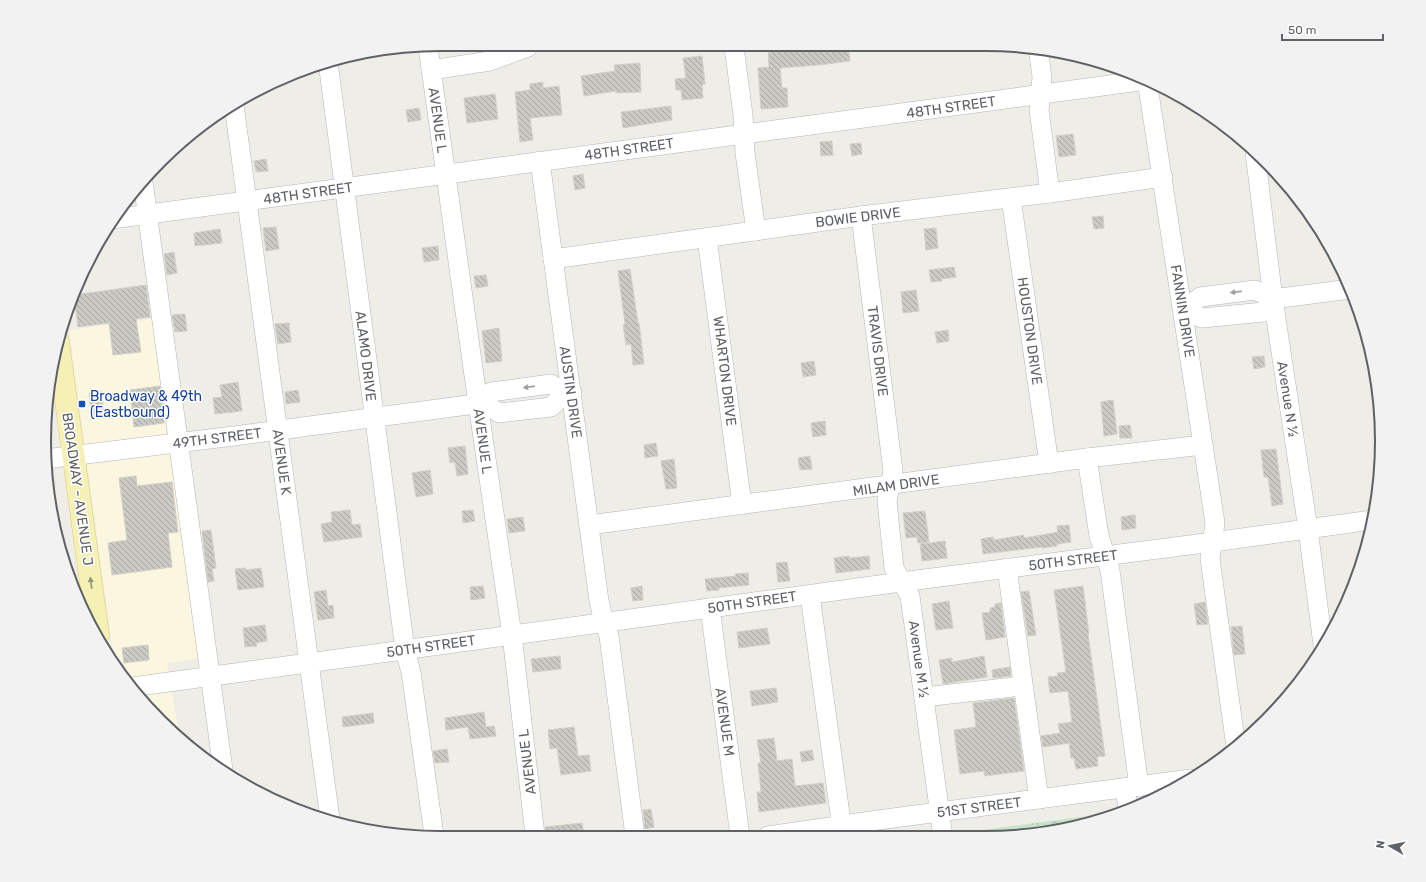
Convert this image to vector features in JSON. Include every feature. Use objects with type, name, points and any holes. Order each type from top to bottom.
[{"type":"main road","name":"BROADWAY - AVENUE J","points":[[60,357],[96,623]]},
{"type":"street","name":"AVENUE L","points":[[429,51],[481,404],[512,635],[535,831]]},
{"type":"street","points":[[431,70],[490,61],[517,51]]},
{"type":"street","points":[[735,51],[743,115],[745,153],[756,231]]},
{"type":"street","points":[[1039,54],[1042,78],[1039,113],[1050,193]]},
{"type":"street","name":"ALAMO DRIVE","points":[[329,68],[405,650],[411,672],[433,831]]},
{"type":"street","name":"48TH STREET","points":[[122,218],[1135,82]]},
{"type":"street","name":"FANNIN DRIVE","points":[[1148,87],[1215,523],[1210,559],[1235,740]]},
{"type":"street","name":"AVENUE K","points":[[235,110],[329,814]]},
{"type":"street","name":"AUSTIN DRIVE","points":[[540,161],[568,393],[589,525],[599,601],[609,636],[633,831]]},
{"type":"street","name":"Avenue N ½","points":[[1256,161],[1273,299],[1308,529],[1322,638]]},
{"type":"street","name":"BOWIE DRIVE","points":[[553,259],[861,216],[1050,193],[1163,177]]},
{"type":"street","points":[[144,189],[222,764]]},
{"type":"street","name":"HOUSTON DRIVE","points":[[1011,198],[1049,464]]},
{"type":"street","name":"TRAVIS DRIVE","points":[[861,216],[893,471],[890,486]]},
{"type":"street","name":"WHARTON DRIVE","points":[[707,238],[742,505]]},
{"type":"street","points":[[1183,312],[1202,318],[1264,312],[1273,299],[1344,290]]},
{"type":"street","points":[[481,404],[499,413],[552,407],[568,393]]},
{"type":"street","name":"49TH STREET","points":[[52,458],[481,404]]},
{"type":"street","name":"MILAM DRIVE","points":[[589,525],[890,486],[1087,458],[1203,445]]},
{"type":"street","points":[[1087,458],[1099,536],[1110,570],[1132,788],[1129,803]]},
{"type":"street","name":"Avenue M ½","points":[[890,486],[887,501],[894,568],[910,596],[942,831]]},
{"type":"street","name":"50TH STREET","points":[[138,686],[210,675],[405,650],[901,582],[1367,521]]},
{"type":"street","points":[[1007,568],[1039,799]]},
{"type":"street","points":[[810,595],[842,831]]},
{"type":"street","name":"AVENUE M","points":[[710,608],[739,831]]},
{"type":"street","points":[[924,697],[1023,686]]},
{"type":"street","name":"51ST STREET","points":[[842,831],[939,812],[1175,781]]},
{"type":"shaded area","points":[[152,319],[198,658],[167,663],[178,729],[148,698],[113,652],[69,330]]},
{"type":"green space","points":[[1095,815],[1061,824],[1036,828],[976,831]]},
{"type":"building","points":[[768,51],[849,51],[850,61],[780,68],[782,88],[787,88],[788,107],[761,109],[758,68],[769,67]]},
{"type":"building","points":[[702,56],[705,84],[702,85],[703,98],[682,100],[681,90],[676,90],[675,79],[686,78],[683,58]]},
{"type":"building","points":[[640,63],[641,92],[616,93],[616,91],[584,96],[581,76],[615,71],[614,65]]},
{"type":"building","points":[[543,82],[543,88],[559,86],[562,115],[530,118],[533,140],[520,142],[515,92],[530,90],[530,84]]},
{"type":"building","points":[[495,94],[498,119],[467,123],[464,98]]},
{"type":"building","points":[[671,106],[672,120],[623,128],[621,112]]},
{"type":"building","points":[[419,108],[421,120],[408,122],[406,110]]},
{"type":"building","points":[[1073,134],[1076,155],[1059,157],[1056,136]]},
{"type":"building","points":[[832,141],[833,155],[821,156],[820,142]]},
{"type":"building","points":[[861,143],[862,154],[852,156],[850,144]]},
{"type":"building","points":[[266,159],[268,171],[256,172],[254,161]]},
{"type":"building","points":[[583,174],[585,188],[575,190],[573,176]]},
{"type":"building","points":[[1103,216],[1104,228],[1094,229],[1092,217]]},
{"type":"building","points":[[276,227],[279,249],[266,251],[263,228]]},
{"type":"building","points":[[936,228],[938,248],[926,250],[924,229]]},
{"type":"building","points":[[220,229],[222,243],[195,246],[194,233]]},
{"type":"building","points":[[438,246],[439,260],[424,262],[422,248]]},
{"type":"building","points":[[174,252],[177,273],[167,275],[164,254]]},
{"type":"building","points":[[954,267],[956,277],[931,282],[929,270]]},
{"type":"building","points":[[630,269],[644,364],[633,365],[631,344],[626,345],[623,325],[625,324],[618,271]]},
{"type":"building","points":[[486,275],[488,286],[476,288],[474,276]]},
{"type":"building","points":[[146,285],[150,317],[136,319],[141,352],[113,355],[109,323],[78,327],[75,307],[80,294]]},
{"type":"building","points":[[916,290],[919,311],[903,313],[901,292]]},
{"type":"building","points":[[185,314],[187,331],[175,332],[172,315]]},
{"type":"building","points":[[289,323],[291,342],[278,344],[275,324]]},
{"type":"building","points":[[499,328],[502,361],[486,363],[482,331]]},
{"type":"building","points":[[948,330],[949,341],[937,343],[935,332]]},
{"type":"building","points":[[1264,356],[1265,367],[1254,369],[1252,357]]},
{"type":"building","points":[[814,361],[816,375],[803,377],[801,363]]},
{"type":"building","points":[[238,382],[242,411],[215,414],[213,398],[222,397],[220,385]]},
{"type":"building","points":[[160,386],[164,423],[134,427],[130,390]]},
{"type":"building","points":[[298,390],[300,402],[286,404],[285,392]]},
{"type":"building","points":[[101,391],[105,417],[92,419],[89,393]]},
{"type":"building","points":[[1113,400],[1117,434],[1104,436],[1101,402]]},
{"type":"building","points":[[825,421],[826,435],[813,437],[811,423]]},
{"type":"building","points":[[1130,425],[1132,438],[1120,438],[1119,426]]},
{"type":"building","points":[[656,443],[658,456],[645,458],[644,445]]},
{"type":"building","points":[[465,446],[468,474],[457,476],[455,462],[450,463],[448,448]]},
{"type":"building","points":[[1276,449],[1283,504],[1272,506],[1268,477],[1264,477],[1261,450]]},
{"type":"building","points":[[810,456],[812,469],[800,470],[798,458]]},
{"type":"building","points":[[674,459],[677,488],[666,489],[661,461]]},
{"type":"building","points":[[430,470],[433,494],[416,497],[412,473]]},
{"type":"building","points":[[136,476],[137,486],[172,482],[178,532],[168,533],[172,567],[112,575],[108,543],[127,540],[119,478]]},
{"type":"building","points":[[350,510],[352,525],[360,524],[362,537],[324,542],[321,524],[332,522],[331,512]]},
{"type":"building","points":[[473,510],[475,521],[463,523],[462,511]]},
{"type":"building","points":[[925,511],[929,542],[918,543],[917,537],[906,538],[903,513]]},
{"type":"building","points":[[1135,515],[1136,528],[1122,530],[1121,517]]},
{"type":"building","points":[[523,517],[525,531],[509,533],[507,519]]},
{"type":"building","points":[[1069,525],[1071,542],[1043,548],[983,554],[981,539],[993,537],[994,540],[1024,535],[1024,538],[1058,532],[1057,526]]},
{"type":"building","points":[[211,530],[216,568],[212,569],[214,581],[208,582],[202,531]]},
{"type":"building","points":[[945,541],[947,558],[922,561],[920,544]]},
{"type":"building","points":[[849,556],[850,558],[869,556],[870,569],[836,573],[834,558]]},
{"type":"building","points":[[787,562],[790,581],[778,582],[776,563]]},
{"type":"building","points":[[245,568],[246,570],[261,568],[264,587],[238,590],[235,569]]},
{"type":"building","points":[[748,573],[749,585],[719,588],[719,590],[707,591],[705,579],[736,576],[735,574]]},
{"type":"building","points":[[483,586],[485,598],[471,600],[470,587]]},
{"type":"building","points":[[642,586],[643,600],[633,601],[631,588]]},
{"type":"building","points":[[1083,586],[1088,634],[1105,756],[1097,757],[1098,766],[1076,769],[1074,758],[1071,758],[1069,743],[1043,747],[1041,736],[1060,733],[1058,724],[1072,722],[1068,691],[1050,693],[1048,677],[1058,676],[1057,673],[1066,672],[1054,590]]},
{"type":"building","points":[[326,590],[328,606],[333,605],[334,618],[318,620],[314,592]]},
{"type":"building","points":[[1029,591],[1036,635],[1028,636],[1021,592]]},
{"type":"building","points":[[949,601],[953,628],[936,630],[932,604]]},
{"type":"building","points":[[1205,602],[1208,624],[1197,625],[1194,604]]},
{"type":"building","points":[[1001,603],[1005,637],[986,640],[982,613],[990,612],[990,608],[995,607],[995,604]]},
{"type":"building","points":[[265,625],[267,641],[256,643],[257,646],[245,647],[243,628]]},
{"type":"building","points":[[1242,626],[1245,654],[1234,655],[1231,627]]},
{"type":"building","points":[[767,628],[770,644],[739,648],[737,632]]},
{"type":"building","points":[[148,645],[149,660],[124,663],[122,648]]},
{"type":"building","points":[[560,656],[561,669],[533,672],[531,659]]},
{"type":"building","points":[[984,656],[987,677],[943,684],[939,660],[952,658],[952,662]]},
{"type":"building","points":[[1010,667],[1011,676],[993,678],[992,670]]},
{"type":"building","points":[[776,688],[778,702],[752,706],[750,691]]},
{"type":"building","points":[[1014,698],[1024,771],[985,776],[984,771],[960,774],[954,730],[976,727],[973,703]]},
{"type":"building","points":[[484,712],[486,727],[494,726],[496,736],[470,739],[468,727],[446,730],[445,718]]},
{"type":"building","points":[[373,713],[374,723],[343,727],[342,717]]},
{"type":"building","points":[[574,727],[578,756],[589,755],[591,771],[561,775],[557,748],[550,749],[548,730]]},
{"type":"building","points":[[774,738],[777,761],[792,759],[795,786],[823,783],[826,803],[759,812],[757,792],[761,792],[758,763],[761,763],[757,740]]},
{"type":"building","points":[[447,749],[449,762],[435,763],[433,751]]},
{"type":"building","points":[[812,750],[814,760],[802,762],[800,752]]},
{"type":"building","points":[[651,809],[654,827],[645,829],[643,810]]},
{"type":"building","points":[[582,823],[583,831],[546,831],[545,827]]},
{"type":"place","name":"Broadway & 49th (Eastbound)","points":[[82,404]]}]
